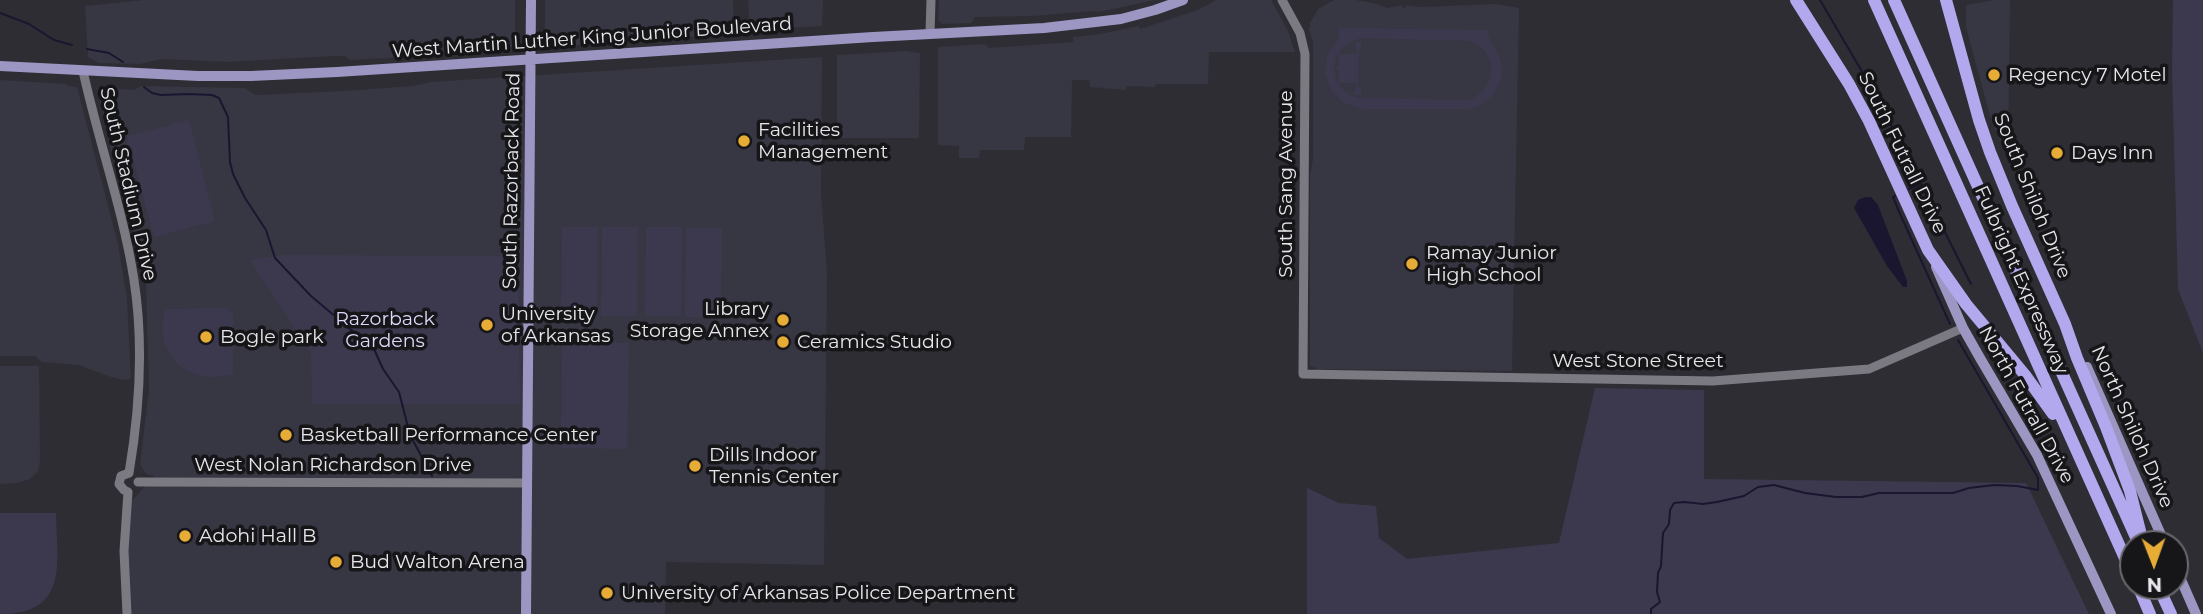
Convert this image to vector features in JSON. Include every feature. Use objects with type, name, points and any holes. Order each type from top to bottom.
[{"type":"highway","name":"South Futrall Drive","points":[[1796,0],[1863,109],[1928,250]]},
{"type":"highway","name":"Fulbright Expressway","points":[[1874,0],[2119,545]]},
{"type":"highway","name":"Fulbright Expressway","points":[[1894,0],[2135,530]]},
{"type":"highway","name":"South Shiloh Drive","points":[[1945,0],[1990,152],[2065,324],[2126,481],[2138,530]]},
{"type":"highway","points":[[1928,250],[1966,304],[2025,375],[2070,436]]},
{"type":"main road","name":"South Razorback Road","points":[[526,614],[531,0]]},
{"type":"main road","name":"West Martin Luther King Junior Boulevard","points":[[0,66],[251,76],[1085,24],[1146,13],[1184,0]]},
{"type":"main road","name":"South Futrall Drive","points":[[1928,250],[1963,328]]},
{"type":"main road","name":"North Shiloh Drive","points":[[2065,324],[2087,366],[2159,530]]},
{"type":"main road","name":"North Futrall Drive","points":[[1963,328],[2037,455],[2111,614]]},
{"type":"street","points":[[930,33],[931,0]]},
{"type":"street","name":"South Sang Avenue","points":[[1282,0],[1300,33],[1305,54],[1303,374]]},
{"type":"street","name":"South Stadium Drive","points":[[83,71],[130,259],[137,301],[139,401],[129,473]]},
{"type":"street","name":"West Stone Street","points":[[1303,374],[1713,381],[1868,369],[1963,328]]},
{"type":"street","points":[[129,473],[135,476],[138,482],[136,488],[128,492],[119,484],[121,476],[129,473]]},
{"type":"street","name":"West Nolan Richardson Drive","points":[[138,482],[527,483]]},
{"type":"street","points":[[127,614],[124,551],[128,492]]},
{"type":"shaded area","points":[[144,0],[515,0],[515,42],[507,49],[350,60],[345,56],[228,62],[162,59],[140,64],[99,63],[88,57],[85,6]]},
{"type":"shaded area","points":[[545,0],[733,0],[734,34],[554,47],[545,38]]},
{"type":"shaded area","points":[[748,0],[823,0],[822,26],[750,30]]},
{"type":"shaded area","points":[[939,0],[1155,0],[1099,12],[975,17],[971,23],[942,24],[938,20]]},
{"type":"shaded area","points":[[1216,0],[1271,0],[1288,31],[1295,52],[1209,52],[1208,84],[1126,86],[1126,90],[1090,87],[1089,80],[1072,80],[1071,137],[1025,137],[1024,150],[980,150],[979,158],[959,158],[959,146],[938,145],[938,47],[985,44],[989,48],[1073,42],[1073,37],[1139,26],[1140,29],[1200,9]]},
{"type":"shaded area","name":"Ramay Junior High School","points":[[1334,0],[1356,0],[1388,8],[1402,5],[1406,8],[1406,5],[1421,7],[1495,4],[1519,8],[1512,371],[1318,369],[1310,366],[1313,42],[1309,31],[1310,23],[1318,9]]},
{"type":"shaded area","name":"Regency 7 Motel","points":[[2010,0],[2008,157],[1992,123],[1966,27],[1966,5]]},
{"type":"shaded area","points":[[906,51],[920,53],[919,138],[837,138],[837,55]]},
{"type":"shaded area","name":"University of Arkansas","points":[[822,57],[821,194],[827,273],[824,565],[666,562],[665,614],[127,614],[126,507],[155,476],[146,474],[140,464],[149,390],[146,284],[97,88],[245,88],[255,95]]},
{"type":"shaded area","points":[[0,80],[77,87],[118,244],[127,299],[131,379],[111,377],[79,365],[42,362],[35,356],[0,356]]},
{"type":"shaded area","points":[[1871,197],[1878,205],[1907,287],[1903,287],[1887,266],[1854,208],[1858,200]]},
{"type":"shaded area","points":[[0,366],[39,366],[40,461],[38,471],[30,479],[18,483],[0,484]]},
{"type":"green space","points":[[2173,0],[2203,0],[2203,353],[2178,289],[2172,70]]},
{"type":"green space","points":[[1339,28],[1488,30],[1502,73],[1492,96],[1470,109],[1361,109],[1344,103],[1331,90],[1325,72],[1327,55],[1339,38]],"holes":[[[1363,38],[1472,41],[1487,54],[1491,72],[1485,89],[1467,100],[1357,98],[1346,92],[1335,75],[1337,56],[1343,48]]]},
{"type":"green space","points":[[1355,42],[1361,42],[1358,88],[1361,88],[1361,95],[1354,95],[1357,83],[1339,83],[1337,71],[1339,54],[1357,54]]},
{"type":"green space","points":[[189,120],[215,221],[154,237],[127,136]]},
{"type":"green space","points":[[562,227],[598,227],[597,316],[561,316]]},
{"type":"green space","points":[[602,227],[638,227],[637,316],[601,316]]},
{"type":"green space","points":[[646,227],[682,227],[681,316],[645,316]]},
{"type":"green space","points":[[686,228],[722,228],[721,317],[685,317]]},
{"type":"green space","name":"Razorback Gardens","points":[[285,255],[518,256],[520,404],[312,404],[311,352],[250,260]]},
{"type":"green space","points":[[226,308],[233,314],[233,374],[202,376],[178,364],[169,353],[164,340],[165,309]]},
{"type":"green space","points":[[562,342],[629,343],[627,449],[561,448]]},
{"type":"green space","points":[[1595,388],[1704,390],[1704,479],[2026,483],[2089,614],[1307,614],[1307,488],[1339,503],[1376,506],[1379,538],[1407,559],[1559,543]]},
{"type":"green space","points":[[0,513],[56,513],[57,567],[54,583],[48,595],[38,605],[22,612],[0,614]]},
{"type":"waterway","points":[[1820,0],[1877,97],[1971,284]]},
{"type":"waterway","points":[[0,13],[29,24],[54,40],[72,45]]},
{"type":"waterway","points":[[87,49],[109,53],[123,62]]},
{"type":"waterway","points":[[144,87],[161,95],[212,95],[219,98],[228,117],[233,174],[266,230],[275,258],[311,296],[374,349],[383,369],[399,392],[410,435],[432,476]]},
{"type":"waterway","points":[[1909,189],[1920,184]]},
{"type":"waterway","points":[[1895,196],[1893,197],[1900,214],[1950,324]]},
{"type":"waterway","points":[[1651,614],[1651,609],[1660,602],[1657,592],[1663,533],[1669,524],[1670,510],[1674,503],[1717,502],[1744,496],[1758,487],[1774,485],[1836,497],[1862,497],[1879,493],[1953,493],[1994,485],[2038,490],[2038,478],[1958,340]]},
{"type":"place","name":"Regency 7 Motel","points":[[1994,75]]},
{"type":"place","name":"Facilities Management","points":[[744,141]]},
{"type":"place","name":"Days Inn","points":[[2057,153]]},
{"type":"place","name":"Ramay Junior High School","points":[[1412,264]]},
{"type":"place","name":"Library Storage Annex","points":[[783,320]]},
{"type":"place","name":"University of Arkansas","points":[[487,325]]},
{"type":"place","name":"Bogle park","points":[[206,337]]},
{"type":"place","name":"Ceramics Studio","points":[[783,342]]},
{"type":"place","name":"Basketball Performance Center","points":[[286,435]]},
{"type":"place","name":"Dills Indoor Tennis Center","points":[[695,466]]},
{"type":"place","name":"Adohi Hall B","points":[[185,536]]},
{"type":"place","name":"Bud Walton Arena","points":[[336,562]]},
{"type":"place","name":"University of Arkansas Police Department","points":[[607,593]]}]
